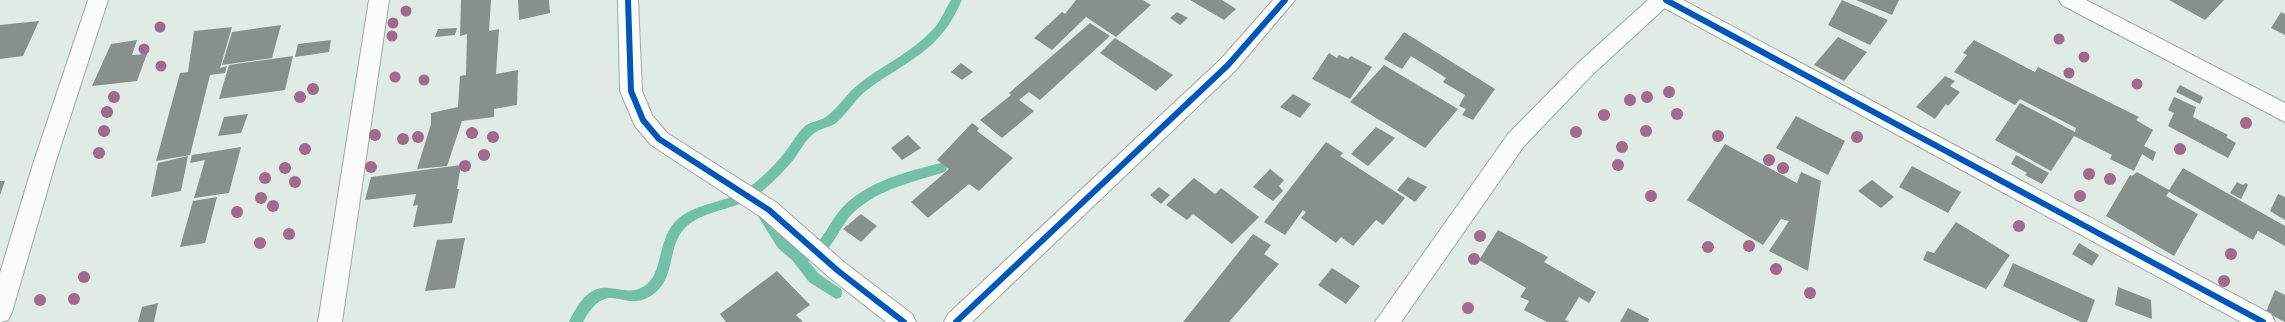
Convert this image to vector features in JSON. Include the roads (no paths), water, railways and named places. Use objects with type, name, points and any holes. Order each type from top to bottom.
[{"type":"street","points":[[0,312],[44,164],[98,0]]},
{"type":"street","points":[[330,322],[379,0]]},
{"type":"street","points":[[628,0],[631,91],[643,120],[659,139],[769,210],[837,270],[904,322]]},
{"type":"street","points":[[956,322],[1228,65],[1285,0]]},
{"type":"street","points":[[1387,322],[1516,140],[1585,69],[1660,0]]},
{"type":"street","points":[[1666,0],[2257,321]]},
{"type":"street","points":[[2069,0],[2285,113]]},
{"type":"waterway","points":[[576,322],[586,304],[596,295],[605,292],[633,296],[643,294],[653,287],[662,272],[671,238],[683,222],[708,209],[744,197],[767,180],[781,166],[809,130],[831,120],[863,87],[923,46],[932,38],[942,26],[957,0]]},
{"type":"waterway","points":[[796,256],[812,255],[818,251],[847,211],[862,199],[894,182],[941,168]]},
{"type":"waterway","points":[[760,210],[782,244],[796,256]]},
{"type":"waterway","points":[[796,256],[814,278],[836,293]]}]
